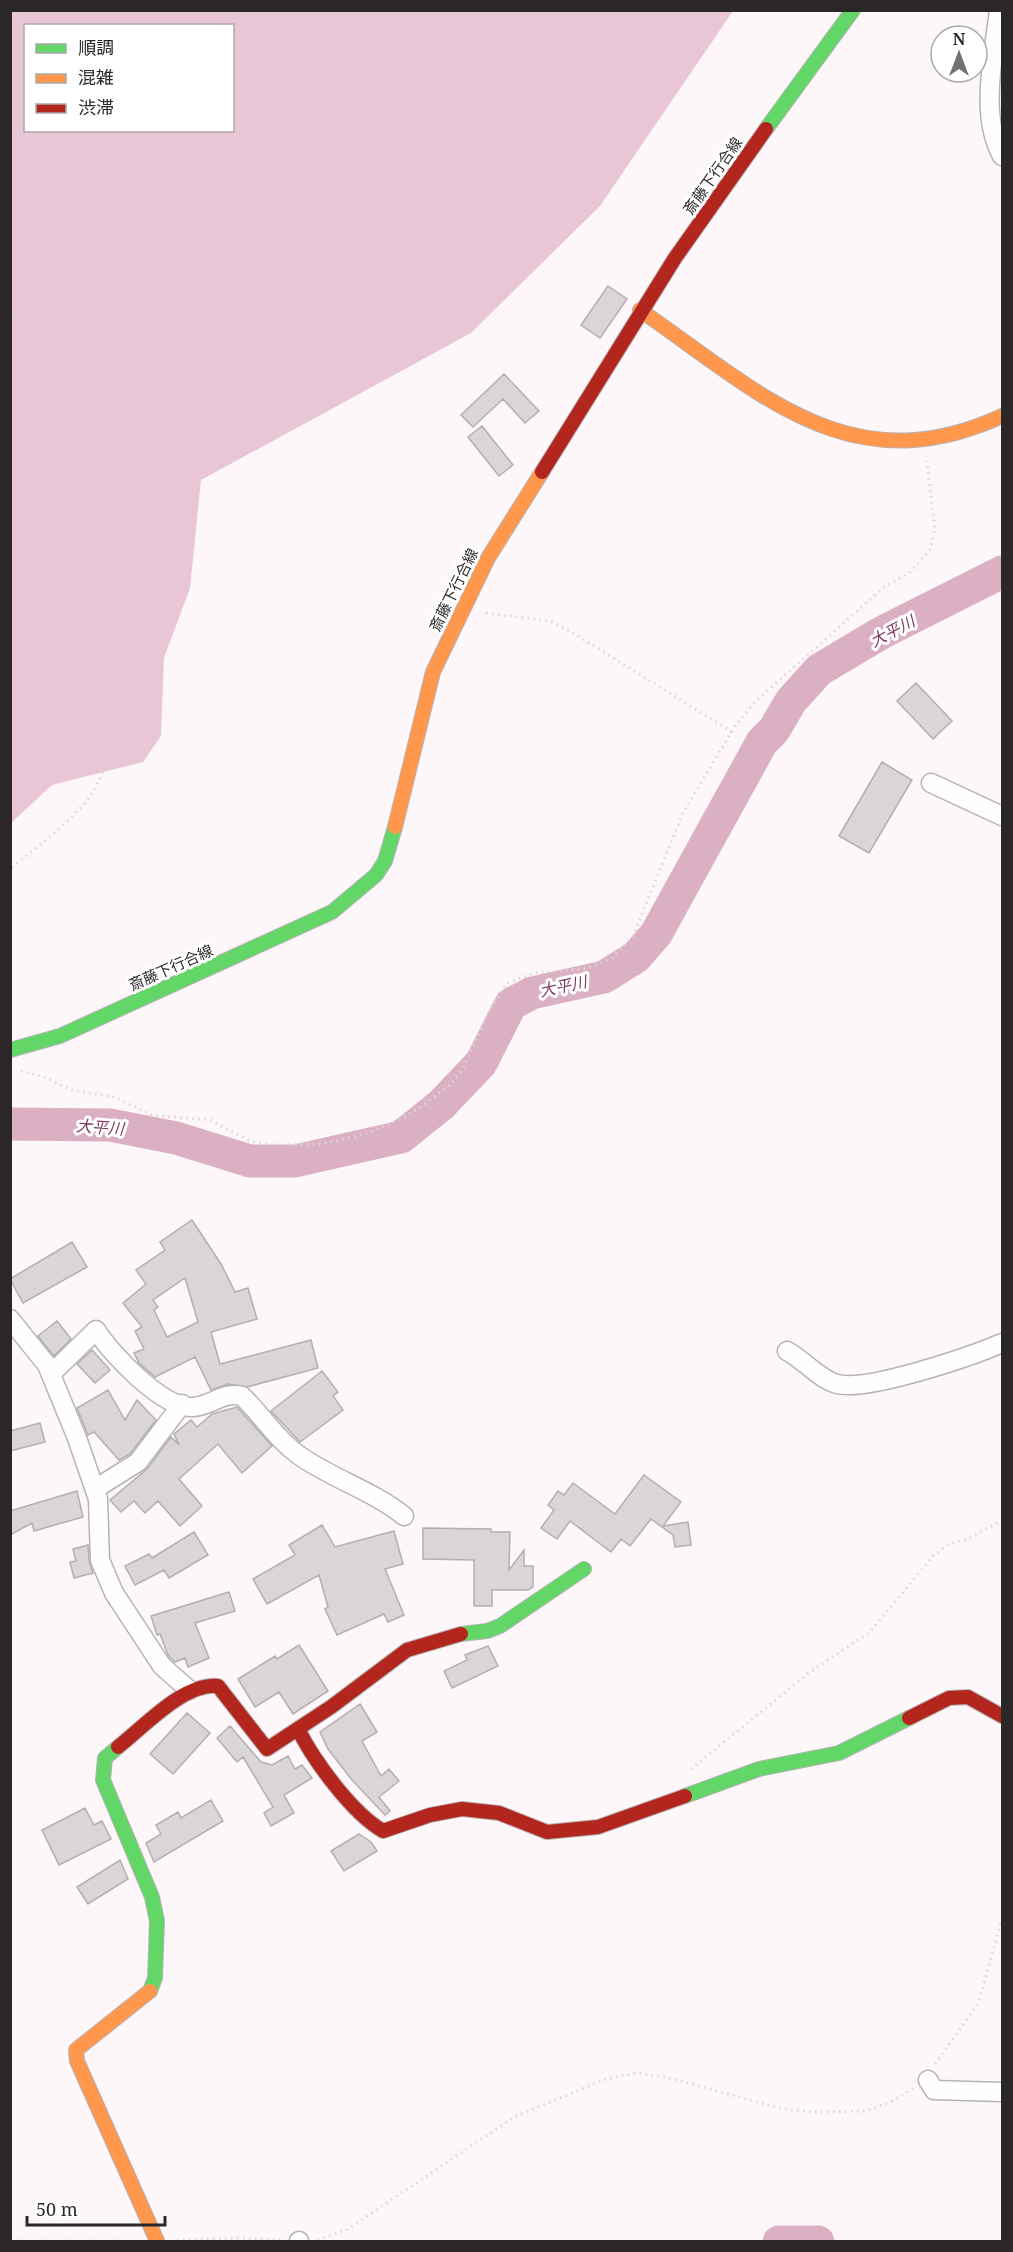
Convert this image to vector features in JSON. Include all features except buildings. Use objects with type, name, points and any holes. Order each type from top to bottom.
[{"type":"street","name":"斎藤下行合線","points":[[10,1050],[60,1036],[332,912],[368,884],[385,861],[433,672],[488,558],[640,310],[834,33],[853,10]]},
{"type":"street","points":[[999,10],[990,90],[995,141],[1002,156]]},
{"type":"street","points":[[640,310],[783,406],[820,425],[847,435],[878,442],[925,439],[981,425],[1002,416]]},
{"type":"street","points":[[931,783],[1002,816]]},
{"type":"street","points":[[10,1319],[37,1351],[51,1374],[95,1489],[99,1514],[100,1560],[114,1593],[162,1666],[189,1690]]},
{"type":"street","points":[[51,1374],[96,1330],[110,1352],[154,1390],[191,1407],[227,1395],[243,1396],[287,1446],[300,1456],[387,1503],[404,1516]]},
{"type":"street","points":[[788,1351],[823,1377],[838,1384],[868,1383],[980,1353],[1002,1343]]},
{"type":"street","points":[[95,1489],[138,1462],[182,1404]]},
{"type":"street","points":[[158,2241],[77,2061],[76,2050],[148,1995],[155,1978],[157,1920],[152,1898],[103,1780],[105,1758],[189,1690],[207,1685],[218,1686],[267,1749],[407,1650],[456,1634],[487,1631],[500,1626],[564,1585],[584,1569]]},
{"type":"street","points":[[298,1729],[306,1745],[369,1824],[383,1831],[395,1829],[430,1815],[462,1809],[499,1813],[547,1832],[598,1827],[759,1769],[839,1753],[949,1698],[968,1697],[1002,1716]]},
{"type":"street","points":[[928,2080],[934,2090],[1002,2092]]},
{"type":"path","points":[[10,314],[24,330],[44,374],[56,430],[60,499],[68,517],[120,598],[130,624],[131,654],[128,685],[106,765],[99,781],[88,799],[69,819],[10,869]]},
{"type":"path","points":[[15,1069],[44,1077],[71,1090],[114,1097],[152,1115],[210,1120],[262,1144],[322,1144],[364,1134],[399,1120],[448,1086],[463,1069],[490,1009],[507,983],[535,973],[588,968],[612,958],[633,936],[683,813],[732,732],[757,700],[883,588],[910,572],[930,550],[935,529],[925,439]]},
{"type":"path","points":[[463,606],[479,613],[550,621],[732,732]]},
{"type":"path","points":[[685,1797],[682,1783],[693,1767],[810,1672],[870,1632],[933,1556],[950,1544],[968,1539],[1002,1520]]},
{"type":"path","points":[[309,2241],[320,2240],[348,2229],[514,2117],[606,2079],[638,2073],[670,2078],[783,2109],[814,2112],[866,2111],[892,2101],[928,2080],[936,2062],[978,2004],[1002,1918]]},
{"type":"path","points":[[10,2241],[158,2241],[238,2238],[288,2241]]},
{"type":"shaded area","points":[[11,10],[733,11],[600,206],[471,333],[201,480],[190,588],[164,658],[161,736],[143,762],[52,785],[11,823]]},
{"type":"waterway","name":"大平川","points":[[10,1124],[110,1125],[176,1138],[250,1161],[295,1161],[401,1137],[441,1105],[481,1063],[511,1004],[532,993],[604,977],[636,957],[656,934],[762,742],[774,730],[791,701],[819,670],[881,633],[1002,572]]},
{"type":"waterway","points":[[779,2242],[818,2242]]},
{"type":"traffic: fast","points":[[766,129],[853,10]]},
{"type":"traffic: fast","points":[[10,1050],[60,1036],[332,912],[376,875],[385,861],[395,827]]},
{"type":"traffic: fast","points":[[461,1634],[487,1631],[500,1626],[584,1569]]},
{"type":"traffic: fast","points":[[685,1796],[759,1769],[839,1753],[909,1718]]},
{"type":"traffic: fast","points":[[118,1747],[105,1758],[103,1780],[152,1897],[157,1921],[155,1978],[150,1991]]},
{"type":"traffic: slow","points":[[640,310],[767,398],[809,420],[852,435],[898,440],[948,435],[1002,416]]},
{"type":"traffic: slow","points":[[395,827],[433,672],[488,558],[542,472]]},
{"type":"traffic: slow","points":[[150,1991],[76,2050],[77,2061],[157,2241]]},
{"type":"traffic: jam","points":[[542,472],[675,258],[766,129]]},
{"type":"traffic: jam","points":[[118,1747],[178,1698],[191,1691],[218,1686],[267,1749],[331,1707],[407,1650],[461,1634]]},
{"type":"traffic: jam","points":[[909,1718],[949,1698],[968,1697],[1002,1716]]},
{"type":"traffic: jam","points":[[298,1729],[335,1785],[359,1812],[383,1831],[430,1815],[462,1809],[499,1813],[547,1832],[598,1827],[685,1796]]}]
